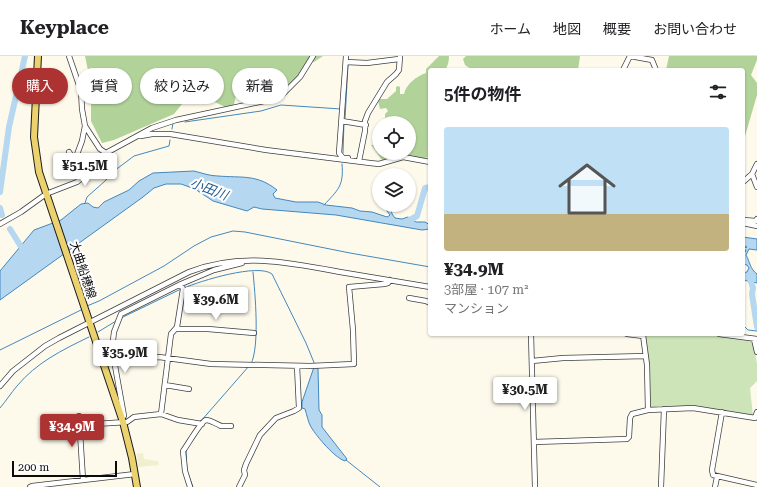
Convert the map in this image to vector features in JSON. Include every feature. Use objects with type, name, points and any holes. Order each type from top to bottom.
[{"type":"main road","name":"大曲船穂線","points":[[38,56],[34,137],[37,161],[47,196],[129,442],[137,487]]},
{"type":"street","points":[[69,56],[81,91],[85,126],[82,141],[76,157],[72,157],[69,152]]},
{"type":"street","points":[[137,137],[152,128],[176,120],[242,107],[283,94],[300,77],[313,56]]},
{"type":"street","points":[[346,56],[340,156],[343,158],[379,164],[403,157],[420,161],[428,161]]},
{"type":"street","points":[[623,68],[630,56],[650,58],[655,68]]},
{"type":"street","points":[[346,62],[367,63],[399,57],[399,70],[387,82],[368,113],[359,160]]},
{"type":"street","points":[[342,121],[366,125]]},
{"type":"street","points":[[85,126],[100,149],[106,153]]},
{"type":"street","points":[[0,224],[47,196],[77,182],[88,173],[97,161],[106,153],[124,142],[137,137],[152,134],[170,134],[266,150],[339,160],[359,160]]},
{"type":"street","points":[[745,180],[752,174],[757,164]]},
{"type":"street","points":[[752,174],[757,187]]},
{"type":"street","points":[[745,221],[757,222]]},
{"type":"street","points":[[0,386],[13,371],[32,355],[59,338],[189,272],[209,266],[245,261],[269,260],[428,287]]},
{"type":"street","points":[[122,421],[124,416],[113,360],[112,342],[121,314],[182,287],[214,270],[245,261]]},
{"type":"street","points":[[113,360],[159,357],[211,364],[258,366],[354,364],[353,330],[349,287],[384,284],[388,283],[390,280]]},
{"type":"street","points":[[161,414],[167,358],[171,334],[176,329],[182,287]]},
{"type":"street","points":[[410,298],[428,302]]},
{"type":"street","points":[[176,329],[208,329],[254,333]]},
{"type":"street","points":[[531,336],[534,487]]},
{"type":"street","points":[[642,336],[646,356],[648,410]]},
{"type":"street","points":[[734,336],[756,339],[757,352]]},
{"type":"street","points":[[532,362],[563,358],[646,356]]},
{"type":"street","points":[[239,487],[245,475],[244,470],[246,464],[260,435],[276,418],[298,408],[296,366]]},
{"type":"street","points":[[165,385],[189,389]]},
{"type":"street","points":[[534,442],[627,439],[629,437],[630,418],[632,414],[648,410],[690,408],[755,418],[757,412]]},
{"type":"street","points":[[662,487],[664,409]]},
{"type":"street","points":[[722,412],[712,470],[713,475],[744,485],[757,485]]},
{"type":"street","points":[[79,426],[122,421],[127,422],[134,417],[161,414],[178,420],[202,424]]},
{"type":"street","points":[[79,416],[83,480]]},
{"type":"street","points":[[190,487],[185,471],[183,451],[204,421],[206,420],[221,426],[231,426]]},
{"type":"street","points":[[30,487],[135,474]]},
{"type":"street","points":[[714,487],[717,477]]},
{"type":"green space","points":[[85,56],[323,56],[314,62],[306,62],[300,74],[288,85],[288,68],[232,68],[232,104],[234,104],[233,106],[225,107],[219,104],[224,104],[224,68],[140,68],[140,104],[182,104],[174,114],[114,140],[102,143],[91,121],[91,104],[132,104],[132,68],[87,68]]},
{"type":"green space","points":[[439,56],[449,56],[446,68],[428,68],[428,157],[416,158],[416,116],[385,116],[388,111],[386,108],[380,109],[378,101],[379,99],[387,99],[396,91],[396,87],[398,86],[400,87],[400,94],[404,94],[409,84],[419,76],[426,73],[426,69]]},
{"type":"green space","points":[[466,56],[580,56],[578,68],[469,68],[465,65],[463,59]]},
{"type":"green space","points":[[669,56],[757,56],[757,60],[751,75],[757,83],[757,95],[745,136],[745,68],[666,68]]},
{"type":"green space","points":[[646,336],[720,336],[753,341],[757,364],[757,381],[750,388],[753,416],[689,406],[651,408]]},
{"type":"green space","points":[[143,453],[144,459],[158,461],[159,465],[138,467],[137,454]]},
{"type":"water","name":"小田川","points":[[194,171],[212,176],[256,179],[263,181],[277,190],[273,194],[275,198],[296,202],[318,202],[326,205],[372,212],[387,217],[390,215],[388,212],[392,212],[395,218],[402,219],[408,217],[416,222],[425,222],[428,224],[428,229],[422,230],[336,215],[262,209],[254,207],[247,211],[213,201],[195,189],[181,184],[166,184],[154,188],[0,300],[0,271],[34,230],[61,220],[81,204],[88,203],[93,207],[98,208],[104,202],[129,190],[139,181],[153,173]]},
{"type":"water","points":[[745,237],[757,239],[757,250],[749,249],[746,255],[751,268],[757,274],[757,283],[745,280],[745,272],[749,268],[745,264],[745,248],[747,247],[745,246]]},
{"type":"water","points":[[314,367],[318,368],[319,410],[322,415],[322,427],[347,459],[345,461],[331,452],[317,436],[310,425],[305,409],[302,408],[302,402]]},
{"type":"waterway","points":[[0,192],[9,127],[25,56]]},
{"type":"waterway","points":[[345,119],[348,65]]},
{"type":"waterway","points":[[185,122],[261,111],[281,105],[341,109]]},
{"type":"waterway","points":[[343,153],[344,122]]},
{"type":"waterway","points":[[172,129],[173,123]]},
{"type":"waterway","points":[[85,203],[87,197],[114,171],[134,156],[169,146],[170,140]]},
{"type":"waterway","points":[[324,205],[341,183],[342,164]]},
{"type":"waterway","points":[[406,222],[417,216],[425,188],[428,187]]},
{"type":"waterway","points":[[0,208],[2,215]]},
{"type":"waterway","points":[[10,229],[25,253]]},
{"type":"waterway","points":[[87,306],[164,266],[194,246],[211,237],[233,231],[428,267]]},
{"type":"waterway","points":[[184,288],[229,274],[255,271],[265,271],[272,274],[306,343],[315,365]]},
{"type":"waterway","points":[[251,364],[254,356],[256,333],[256,306],[253,272]]},
{"type":"waterway","points":[[750,279],[753,288],[752,294],[757,327]]},
{"type":"waterway","points":[[121,318],[181,289]]},
{"type":"waterway","points":[[0,350],[83,309]]},
{"type":"waterway","points":[[98,332],[116,321]]},
{"type":"waterway","points":[[745,327],[748,330],[757,331]]},
{"type":"waterway","points":[[0,408],[32,370],[59,352],[89,337]]},
{"type":"waterway","points":[[201,421],[249,366]]},
{"type":"waterway","points":[[186,449],[187,471],[193,487]]},
{"type":"waterway","points":[[346,460],[380,487]]}]
